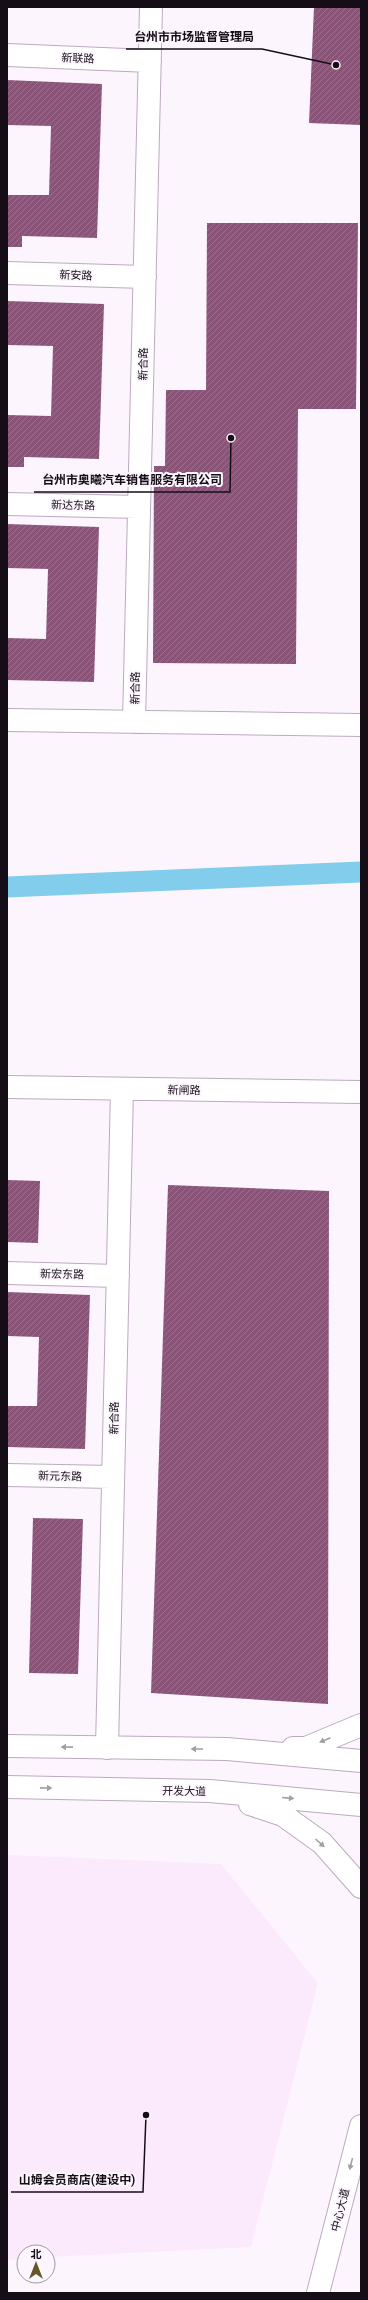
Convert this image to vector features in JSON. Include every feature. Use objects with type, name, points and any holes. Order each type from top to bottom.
[{"type":"street","name":"新合路","points":[[134,722],[151,7]]},
{"type":"street","name":"新联路","points":[[7,55],[150,61]]},
{"type":"street","name":"新安路","points":[[7,273],[145,277]]},
{"type":"street","name":"新达东路","points":[[7,504],[139,507]]},
{"type":"street","points":[[7,720],[361,725]]},
{"type":"street","name":"新闸路","points":[[7,1087],[361,1092]]},
{"type":"street","name":"新合路","points":[[107,1748],[122,1089]]},
{"type":"street","name":"新宏东路","points":[[7,1273],[118,1276]]},
{"type":"street","name":"新元东路","points":[[7,1475],[113,1477]]},
{"type":"street","points":[[7,1746],[227,1749],[306,1748],[361,1725]]},
{"type":"street","points":[[227,1749],[361,1761]]},
{"type":"street","name":"开发大道","points":[[7,1787],[210,1792],[361,1805]]},
{"type":"street","points":[[210,1792],[283,1815],[322,1843],[361,1887]]},
{"type":"street","name":"中心大道","points":[[318,2293],[361,2126]]},
{"type":"shaded area","points":[[7,1855],[221,1864],[318,1983],[251,2247],[56,2257],[56,2244],[16,2244],[16,2259],[7,2260]]},
{"type":"building","points":[[314,7],[361,7],[361,125],[309,123]]},
{"type":"building","points":[[7,80],[102,84],[97,238],[22,236],[22,247],[7,247],[7,195],[49,195],[51,126],[7,125]]},
{"type":"building","points":[[207,223],[358,223],[356,409],[298,409],[296,664],[153,663],[154,466],[165,466],[166,390],[206,390]]},
{"type":"building","points":[[7,301],[104,304],[99,459],[24,457],[24,467],[7,467],[7,415],[51,416],[53,346],[7,345]]},
{"type":"building","points":[[7,524],[99,527],[94,682],[7,680],[7,638],[46,639],[48,569],[7,568]]},
{"type":"building","points":[[7,1180],[40,1181],[38,1243],[7,1242]]},
{"type":"building","points":[[168,1185],[329,1191],[328,1704],[151,1693]]},
{"type":"building","points":[[7,1292],[90,1295],[85,1449],[7,1447],[7,1406],[37,1406],[39,1337],[7,1336]]},
{"type":"building","points":[[33,1518],[83,1519],[78,1674],[29,1673]]},
{"type":"waterway","points":[[7,887],[361,872]]},
{"type":"place","name":"台州市市场监督管理局","points":[[336,65]]},
{"type":"place","name":"台州市奥曦汽车销售服务有限公司","points":[[231,438]]},
{"type":"place","name":"山姆会员商店(建设中)","points":[[146,2115]]}]
